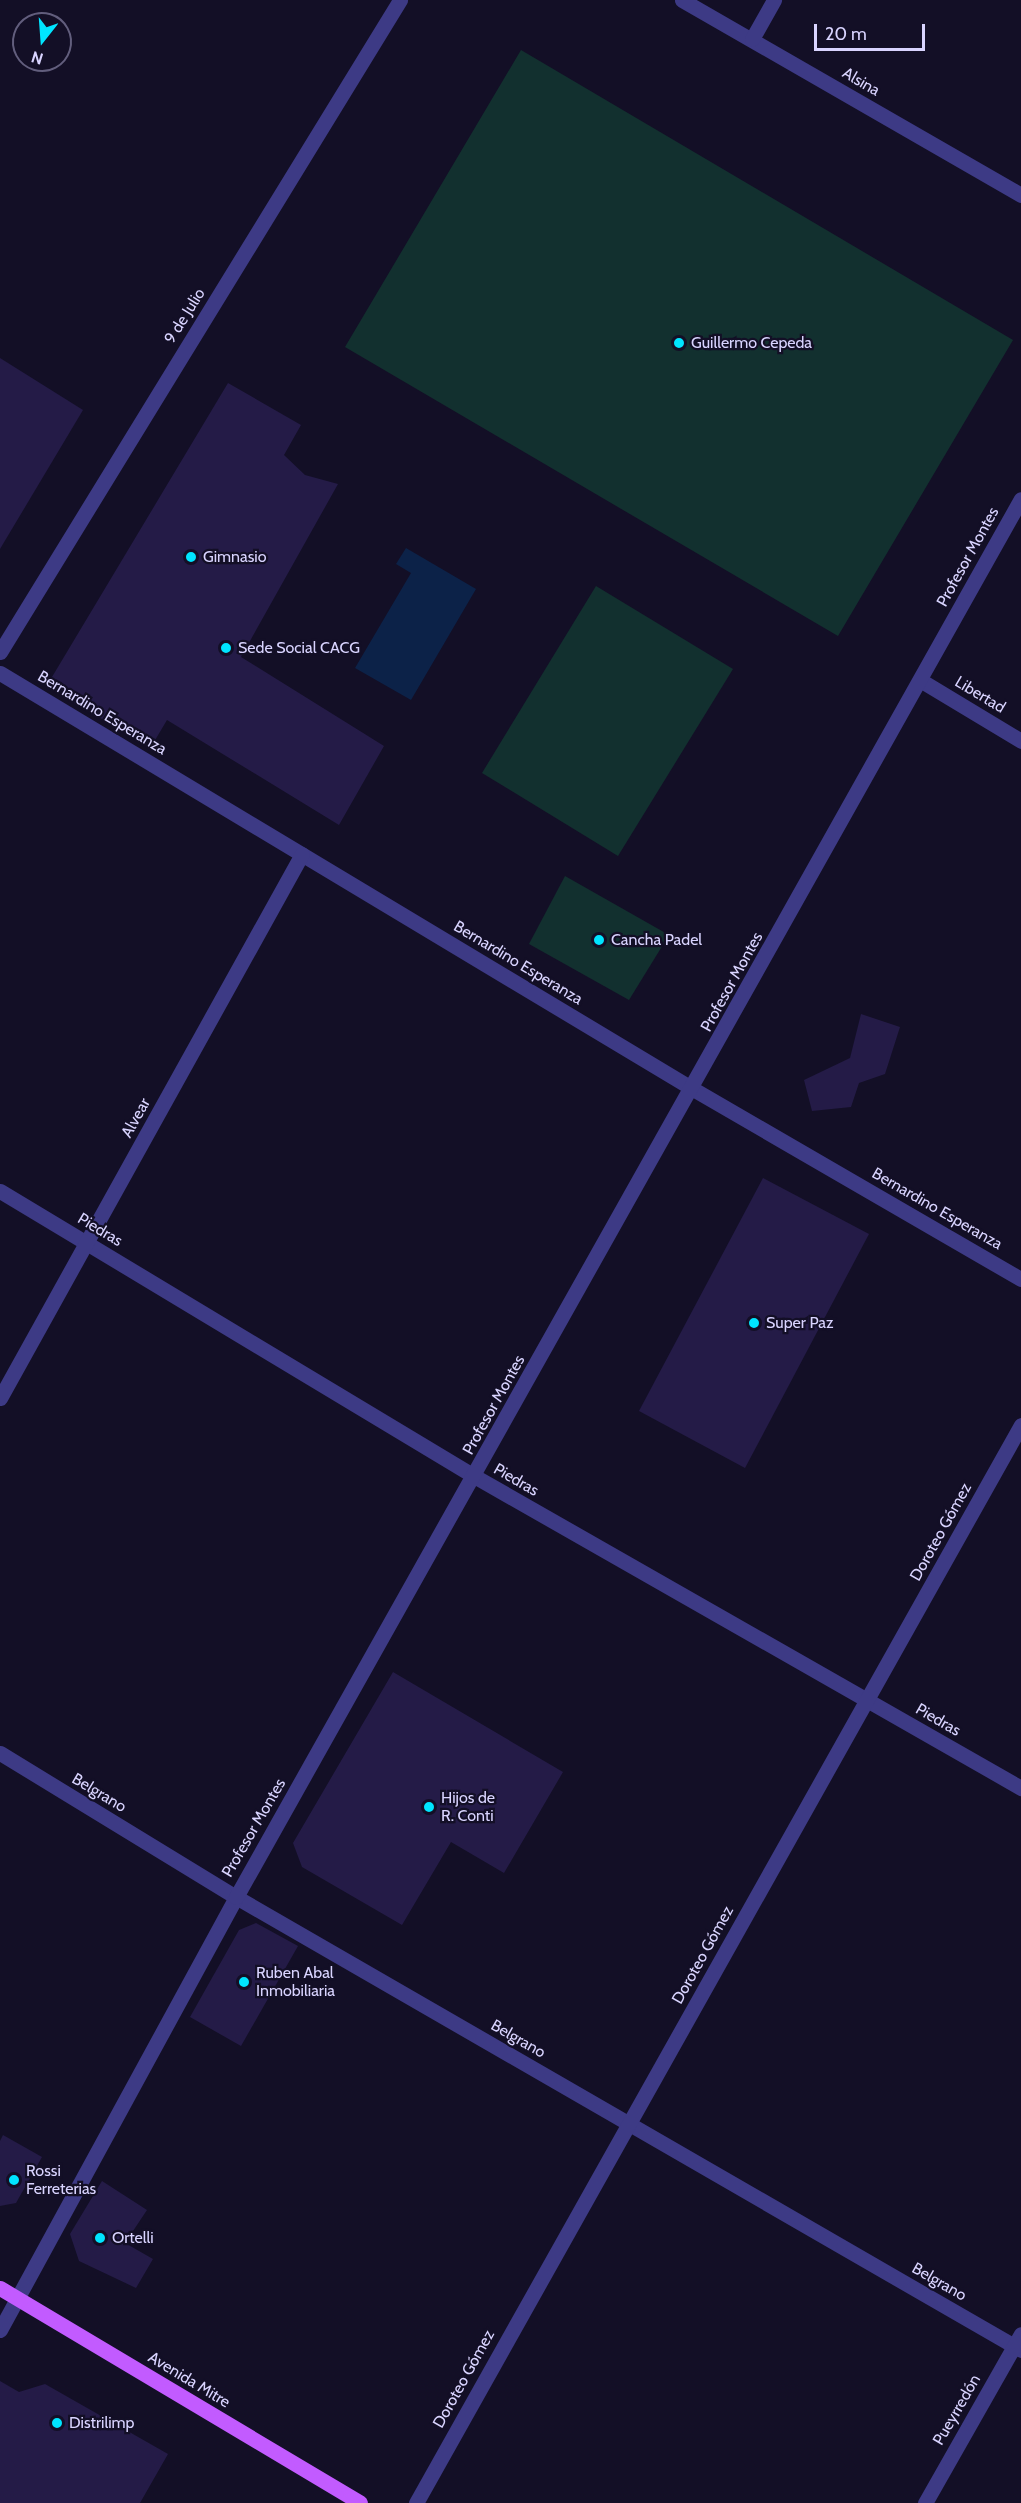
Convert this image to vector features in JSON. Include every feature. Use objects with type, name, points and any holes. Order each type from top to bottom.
[{"type":"main road","name":"Avenida Mitre","points":[[0,2288],[360,2503]]},
{"type":"street","name":"9 de Julio","points":[[0,652],[400,0]]},
{"type":"street","name":"Alsina","points":[[682,0],[1021,195]]},
{"type":"street","points":[[752,39],[774,0]]},
{"type":"street","name":"Profesor Montes","points":[[0,2330],[236,1897],[693,1089],[1021,499]]},
{"type":"street","name":"Bernardino Esperanza","points":[[0,673],[693,1089],[1021,1279]]},
{"type":"street","name":"Libertad","points":[[920,680],[1021,741]]},
{"type":"street","name":"Alvear","points":[[0,1398],[302,854]]},
{"type":"street","name":"Piedras","points":[[0,1191],[474,1476],[1021,1788]]},
{"type":"street","name":"Doroteo Gómez","points":[[416,2503],[1021,1425]]},
{"type":"street","name":"Belgrano","points":[[0,1753],[236,1897],[1019,2344]]},
{"type":"street","name":"Pueyrredón","points":[[925,2503],[1019,2344]]},
{"type":"green space","name":"Guillermo Cepeda","points":[[521,50],[1013,340],[838,636],[345,347]]},
{"type":"green space","points":[[596,586],[733,669],[618,856],[482,773]]},
{"type":"green space","name":"Cancha Padel","points":[[565,876],[669,935],[629,1000],[529,944]]},
{"type":"water","points":[[406,548],[476,589],[411,700],[355,668],[411,573],[396,564]]},
{"type":"building","points":[[0,358],[83,410],[0,549]]},
{"type":"building","name":"Gimnasio","points":[[228,383],[301,425],[284,455],[305,475],[338,484],[241,657],[384,746],[339,825],[167,720],[151,747],[46,687]]},
{"type":"building","points":[[861,1014],[900,1027],[885,1074],[859,1083],[851,1107],[812,1111],[804,1080],[850,1058]]},
{"type":"building","name":"Super Paz","points":[[763,1178],[869,1234],[745,1468],[639,1411]]},
{"type":"building","name":"Hijos de R. Conti","points":[[393,1672],[563,1772],[504,1873],[451,1842],[402,1925],[302,1867],[293,1843]]},
{"type":"building","name":"Ruben Abal Inmobiliaria","points":[[256,1923],[298,1946],[241,2046],[190,2017],[239,1930]]},
{"type":"building","name":"Rossi Ferreterias","points":[[3,2135],[42,2157],[16,2203],[0,2206],[0,2141]]},
{"type":"building","name":"Ortelli","points":[[102,2181],[147,2210],[125,2243],[153,2259],[136,2288],[79,2261],[70,2234]]},
{"type":"building","name":"Distrilimp","points":[[0,2381],[19,2392],[45,2384],[168,2454],[140,2503],[0,2503]]},
{"type":"place","name":"Guillermo Cepeda","points":[[679,343]]},
{"type":"place","name":"Gimnasio","points":[[191,557]]},
{"type":"place","name":"Sede Social CACG","points":[[226,648]]},
{"type":"place","name":"Cancha Padel","points":[[599,940]]},
{"type":"place","name":"Super Paz","points":[[754,1323]]},
{"type":"place","name":"Hijos de R. Conti","points":[[429,1807]]},
{"type":"place","name":"Ruben Abal Inmobiliaria","points":[[244,1982]]},
{"type":"place","name":"Rossi Ferreterias","points":[[14,2180]]},
{"type":"place","name":"Ortelli","points":[[100,2238]]},
{"type":"place","name":"Distrilimp","points":[[57,2423]]}]
